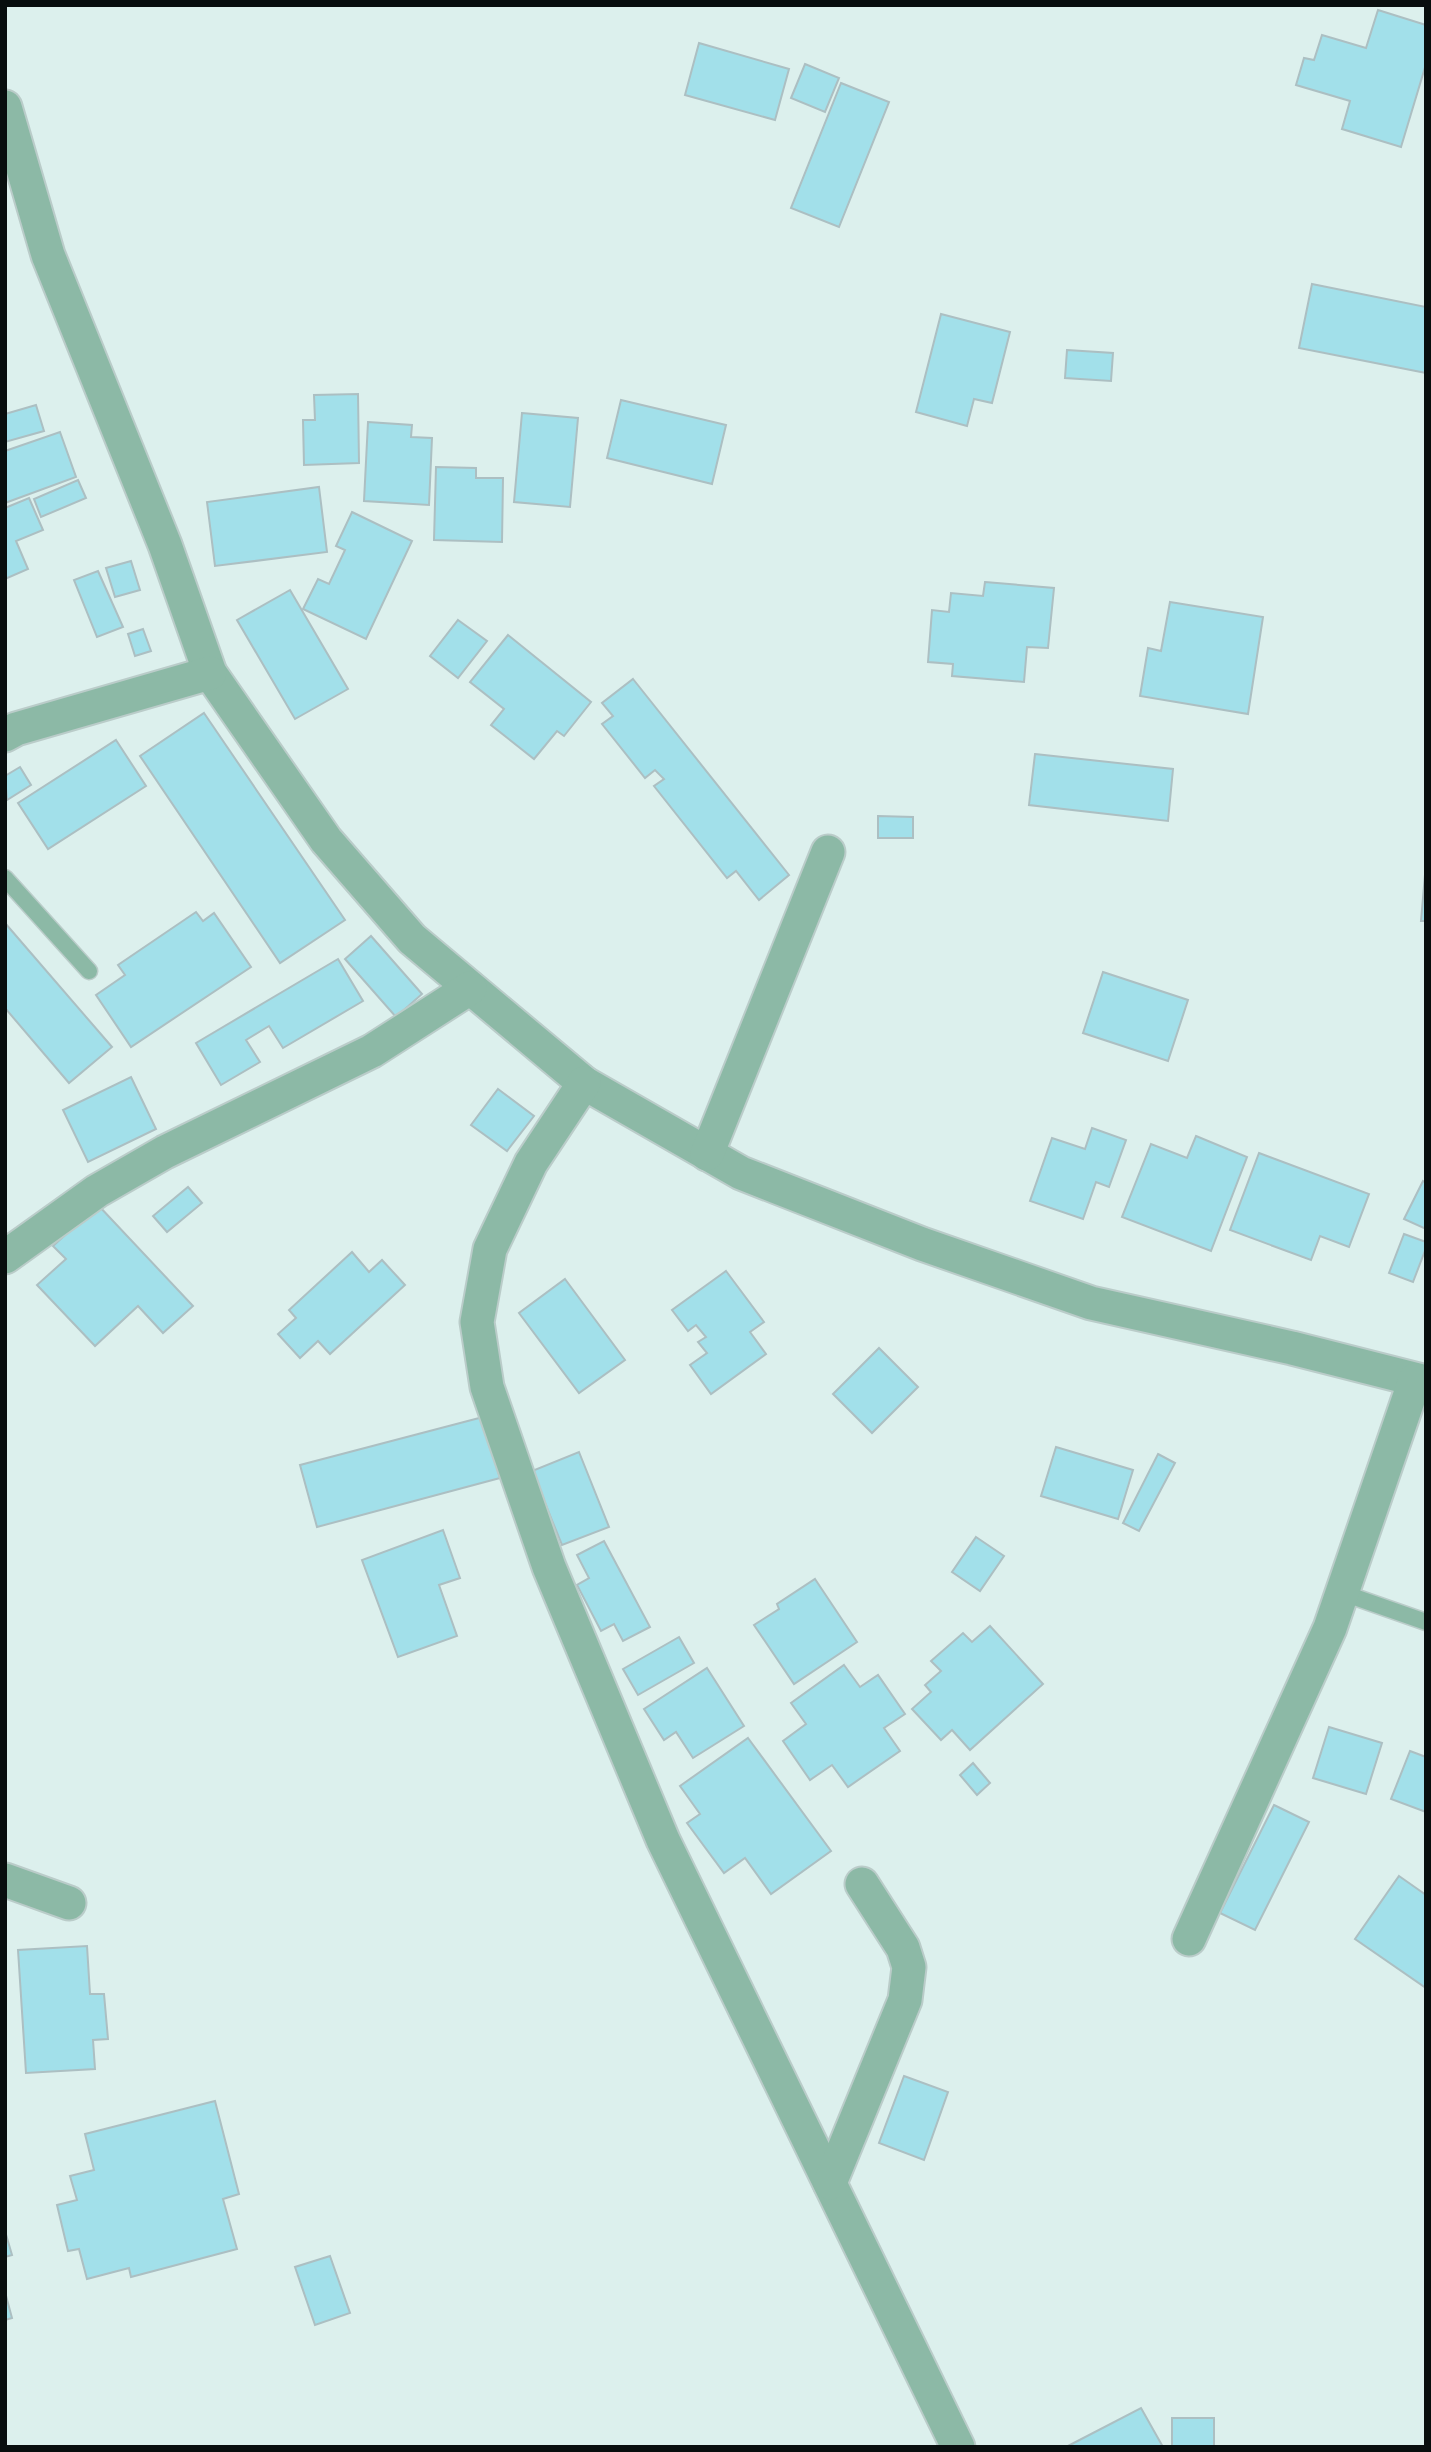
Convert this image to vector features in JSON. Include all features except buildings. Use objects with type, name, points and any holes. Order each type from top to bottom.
[{"type":"street","points":[[5,107],[48,255],[165,545],[210,673],[326,840],[412,939],[584,1083],[741,1173],[909,1239],[1091,1303],[1292,1348],[1421,1381],[1330,1628],[1189,1939]]},
{"type":"street","points":[[5,735],[16,729],[210,673]]},
{"type":"street","points":[[707,1154],[828,852]]},
{"type":"street","points":[[5,1257],[97,1191],[165,1153],[372,1051],[470,988]]},
{"type":"street","points":[[584,1083],[531,1163],[490,1249],[477,1322],[487,1387],[549,1567],[663,1840],[958,2447]]},
{"type":"street","points":[[5,1880],[69,1903]]},
{"type":"street","points":[[830,2183],[905,2000],[909,1967],[903,1948],[862,1884]]},
{"type":"lane","points":[[5,878],[89,971]]},
{"type":"lane","points":[[1343,1593],[1426,1622]]}]
